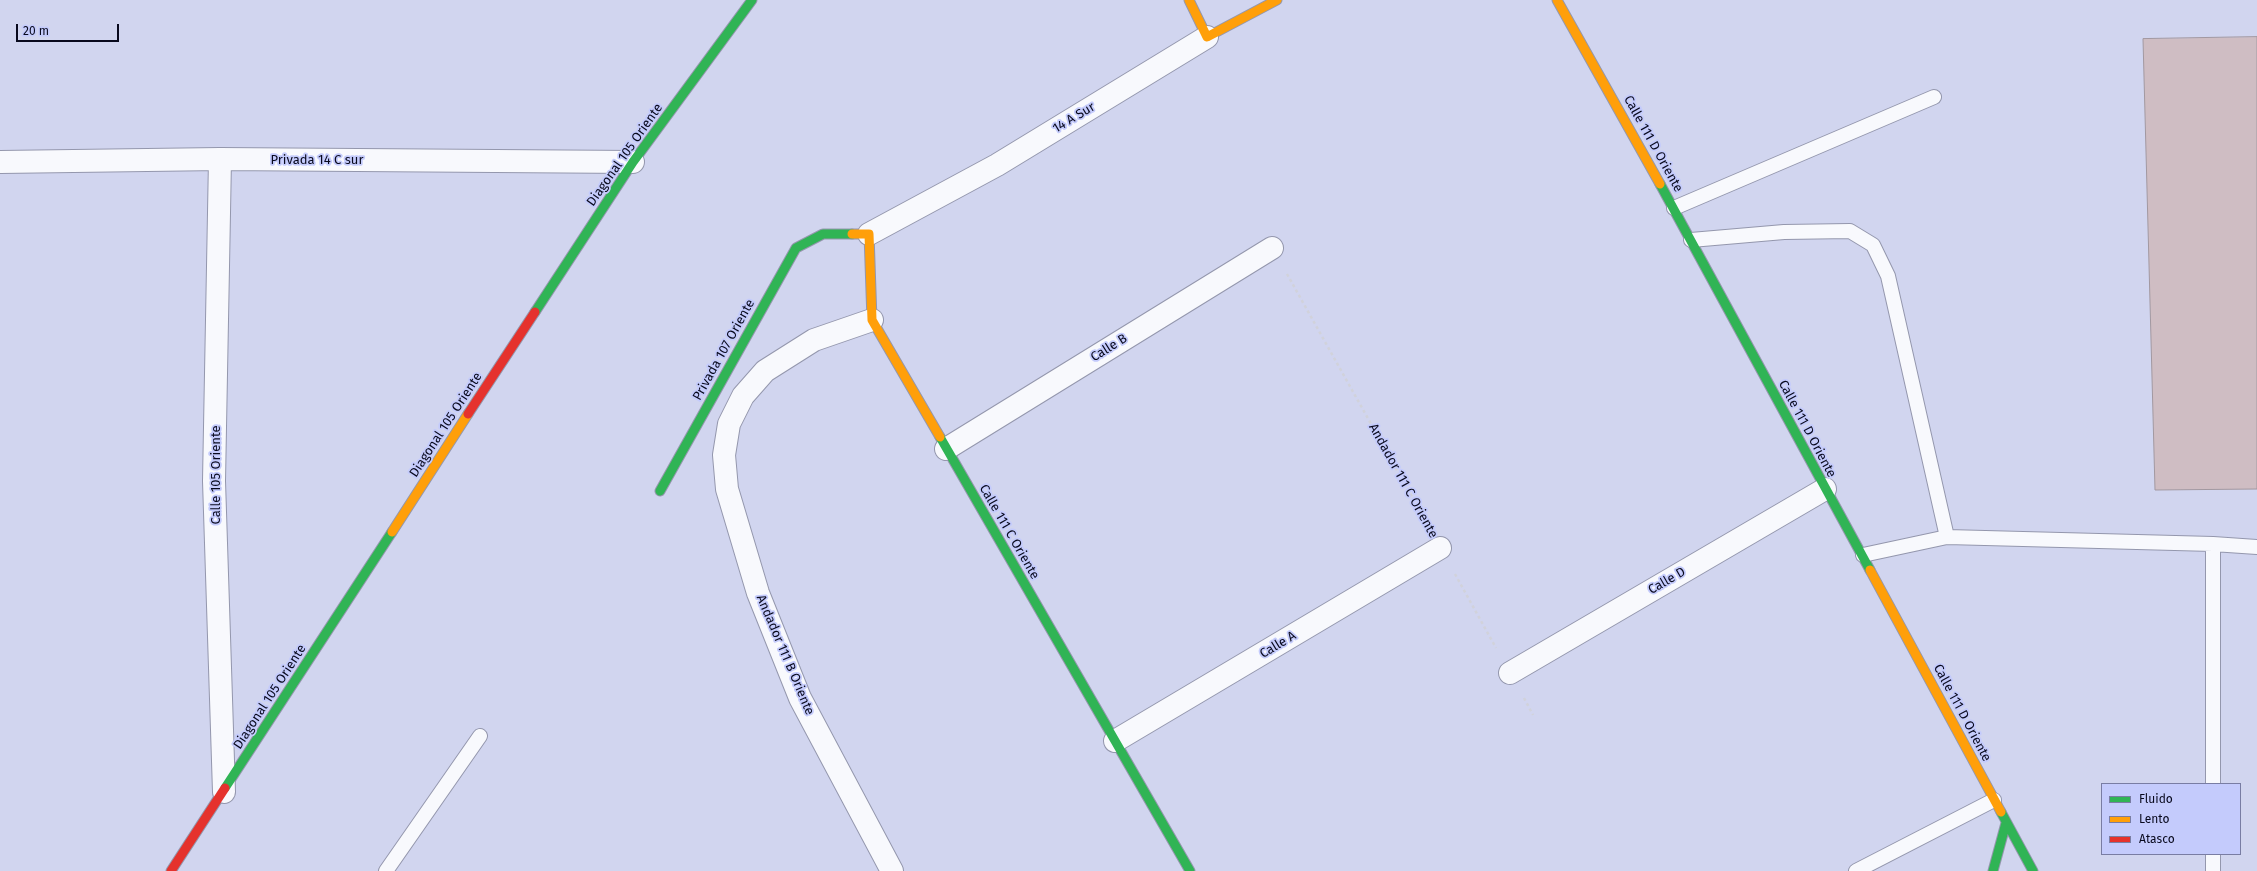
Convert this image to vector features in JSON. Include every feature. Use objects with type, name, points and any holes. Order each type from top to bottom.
[{"type":"street","name":"Diagonal 105 Oriente","points":[[172,871],[633,162],[752,0]]},
{"type":"street","points":[[1189,0],[1208,37]]},
{"type":"street","name":"14 A Sur","points":[[869,234],[997,165],[1208,37],[1277,0]]},
{"type":"street","name":"Calle 111 D Oriente","points":[[1557,0],[1674,208],[1825,489],[1863,555],[2006,823],[2034,871]]},
{"type":"street","name":"Privada 14 C sur","points":[[0,162],[220,159],[633,162]]},
{"type":"street","name":"Calle 105 Oriente","points":[[220,159],[214,481],[224,792]]},
{"type":"street","name":"Privada 107 Oriente","points":[[660,491],[796,248],[823,234],[869,234]]},
{"type":"street","name":"Calle 111 C Oriente","points":[[869,234],[872,320],[1190,871]]},
{"type":"street","name":"Calle B","points":[[946,449],[1272,248]]},
{"type":"street","name":"Andador 111 B Oriente","points":[[872,320],[814,340],[764,371],[743,396],[729,424],[724,455],[727,489],[758,593],[800,698],[892,871]]},
{"type":"street","name":"Calle D","points":[[1510,673],[1825,489]]},
{"type":"street","name":"Calle A","points":[[1115,741],[1440,548]]},
{"type":"street","points":[[1993,871],[2006,823]]},
{"type":"lane","points":[[1674,208],[1934,97]]},
{"type":"lane","points":[[1691,240],[1784,232],[1850,231],[1873,245],[1888,276],[1947,537]]},
{"type":"lane","points":[[1863,555],[1947,537],[2213,544],[2257,547]]},
{"type":"lane","points":[[2213,544],[2213,783]]},
{"type":"lane","points":[[386,871],[480,736]]},
{"type":"lane","points":[[1856,871],[1994,800]]},
{"type":"lane","points":[[2213,855],[2213,871]]},
{"type":"path","name":"Andador 111 C Oriente","points":[[1272,248],[1533,715]]},
{"type":"building","points":[[2257,37],[2257,489],[2155,490],[2143,39]]},
{"type":"traffic: fast","points":[[535,312],[633,162],[752,0]]},
{"type":"traffic: fast","points":[[1660,184],[1870,570]]},
{"type":"traffic: fast","points":[[660,491],[796,248],[823,234],[852,234]]},
{"type":"traffic: fast","points":[[940,437],[1190,871]]},
{"type":"traffic: fast","points":[[225,788],[392,532]]},
{"type":"traffic: fast","points":[[2001,812],[2033,871]]},
{"type":"traffic: fast","points":[[1993,871],[2006,823]]},
{"type":"traffic: slow","points":[[1189,0],[1207,37],[1277,0]]},
{"type":"traffic: slow","points":[[1557,0],[1660,184]]},
{"type":"traffic: slow","points":[[852,234],[869,234],[872,320],[940,437]]},
{"type":"traffic: slow","points":[[392,532],[468,414]]},
{"type":"traffic: slow","points":[[1870,570],[2001,812]]},
{"type":"traffic: jam","points":[[468,414],[535,312]]},
{"type":"traffic: jam","points":[[171,871],[225,788]]}]
